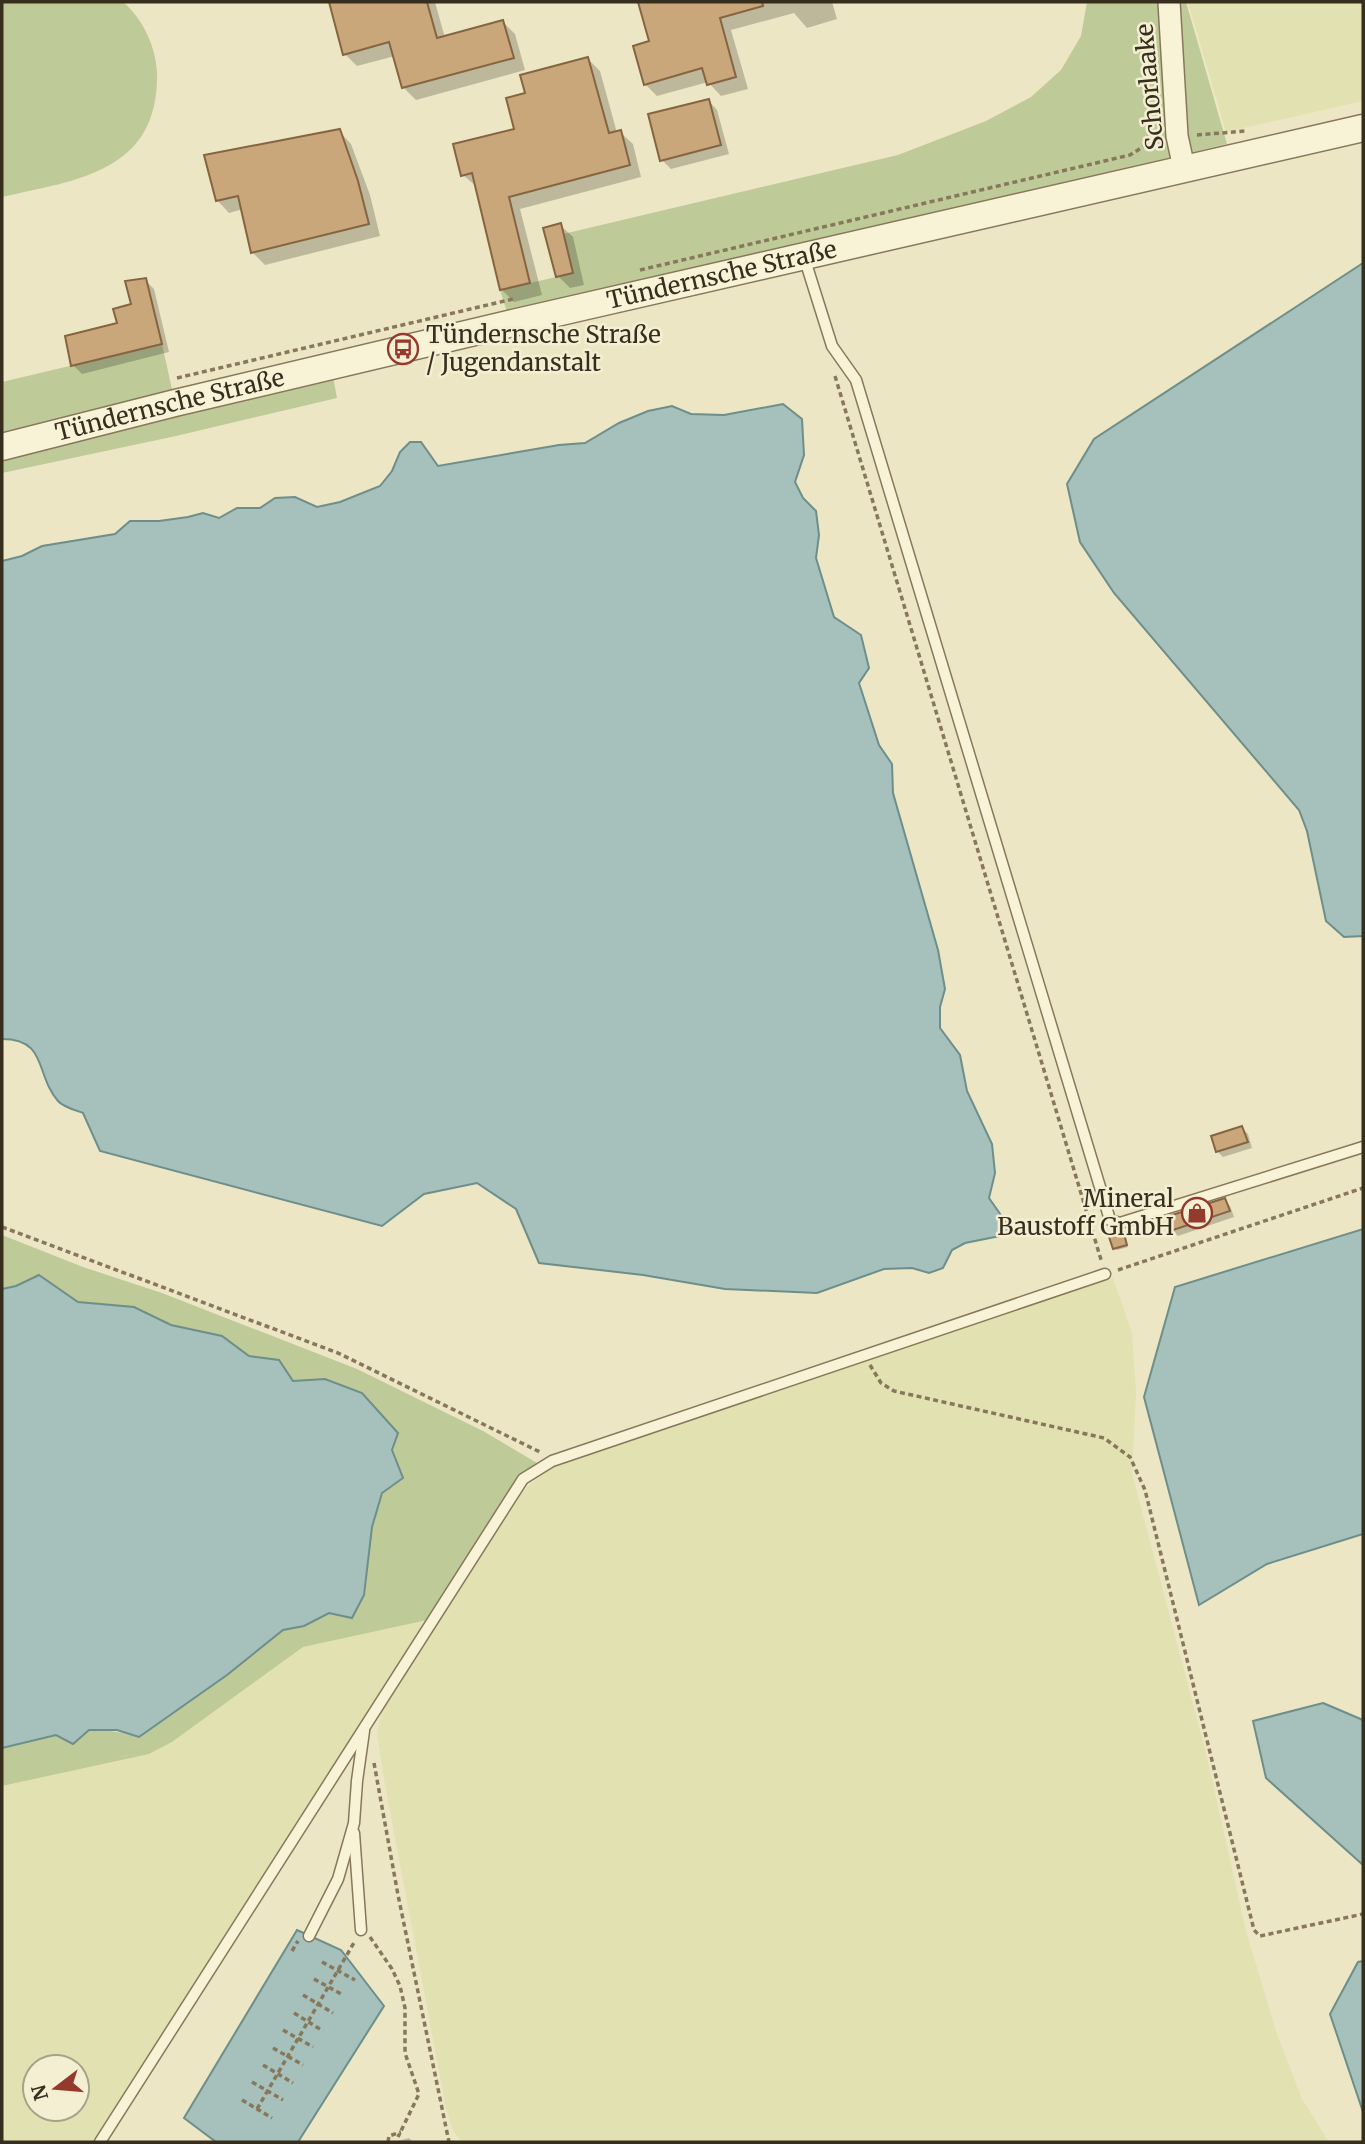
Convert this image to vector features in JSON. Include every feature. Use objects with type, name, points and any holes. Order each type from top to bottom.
[{"type":"street","name":"Schorlaake","points":[[1169,2],[1177,136],[1184,168]]},
{"type":"street","name":"Tündernsche Straße","points":[[2,447],[343,363],[1363,128]]},
{"type":"lane","points":[[804,257],[832,346],[856,380],[1110,1220],[1120,1223],[1363,1147]]},
{"type":"lane","points":[[100,2142],[523,1479],[552,1461],[1105,1274]]},
{"type":"lane","points":[[360,1930],[354,1823],[366,1723]]},
{"type":"lane","points":[[309,1936],[338,1879],[354,1823]]},
{"type":"path","points":[[832,346],[836,383],[1105,1274],[1363,1188]]},
{"type":"path","points":[[2,1227],[338,1353],[536,1449],[552,1461]]},
{"type":"path","points":[[865,1354],[881,1383],[894,1391],[1104,1438],[1130,1457],[1145,1490],[1254,1930],[1260,1936],[1363,1914]]},
{"type":"path","points":[[372,1755],[449,2142]]},
{"type":"path","points":[[360,1930],[370,1936],[400,1986],[405,2008],[405,2053],[419,2094],[399,2134],[389,2136],[389,2142]]},
{"type":"path","points":[[257,2109],[353,1946]]},
{"type":"path","points":[[322,1962],[355,1980]]},
{"type":"path","points":[[314,1979],[343,1996]]},
{"type":"path","points":[[303,1995],[333,2013]]},
{"type":"path","points":[[294,2013],[323,2031]]},
{"type":"path","points":[[284,2030],[313,2047]]},
{"type":"path","points":[[273,2048],[303,2065]]},
{"type":"path","points":[[263,2065],[293,2083]]},
{"type":"path","points":[[252,2082],[283,2100]]},
{"type":"path","points":[[242,2100],[272,2118]]},
{"type":"green space","points":[[2,2],[123,2],[137,17],[154,53],[157,73],[154,106],[144,132],[129,151],[108,166],[85,176],[2,197]]},
{"type":"green space","points":[[1087,2],[1186,2],[1227,144],[507,312],[500,290],[573,273],[563,234],[898,155],[986,121],[1031,97],[1061,70],[1081,36]]},
{"type":"green space","points":[[1188,2],[1363,2],[1363,101],[1226,132]]},
{"type":"green space","points":[[162,344],[175,403],[331,366],[337,398],[2,473],[2,382]]},
{"type":"green space","points":[[2,1235],[83,1267],[162,1293],[357,1369],[483,1431],[542,1466],[523,1479],[432,1619],[303,1647],[172,1742],[149,1754],[2,1786],[2,1748],[86,1731],[121,1732],[139,1737],[227,1675],[283,1630],[304,1626],[364,1595],[372,1527],[382,1493],[403,1478],[392,1450],[325,1379],[293,1381],[279,1360],[249,1356],[222,1336],[171,1325],[134,1307],[78,1302],[39,1275],[16,1286],[2,1289]]},
{"type":"green space","points":[[1113,1278],[1132,1333],[1136,1392],[1132,1473],[1207,1757],[1246,1931],[1278,2037],[1302,2099],[1329,2142],[462,2142],[453,2131],[446,2108],[377,1733],[382,1710],[515,1498],[552,1468],[580,1457]]},
{"type":"green space","points":[[432,1619],[100,2142],[2,2142],[2,1786],[149,1754],[172,1742],[303,1647]]},
{"type":"water","points":[[1363,263],[1363,936],[1344,937],[1326,921],[1307,831],[1299,810],[1114,593],[1080,542],[1067,484],[1094,439]]},
{"type":"water","points":[[783,404],[802,419],[804,455],[795,482],[803,498],[816,511],[819,535],[816,558],[834,617],[861,635],[869,668],[859,683],[879,745],[892,764],[893,793],[938,950],[945,989],[940,1007],[940,1028],[960,1055],[967,1091],[992,1144],[995,1173],[989,1198],[1005,1221],[1010,1234],[965,1243],[952,1250],[943,1268],[929,1273],[912,1268],[884,1269],[817,1293],[725,1289],[643,1275],[539,1263],[516,1209],[477,1183],[424,1194],[382,1226],[100,1151],[83,1113],[63,1105],[51,1091],[34,1052],[27,1045],[2,1039],[2,561],[22,556],[42,546],[115,534],[130,521],[159,521],[203,513],[219,518],[237,508],[260,508],[275,498],[295,497],[317,507],[340,502],[380,486],[392,471],[400,452],[410,442],[421,442],[438,466],[585,443],[619,423],[648,411],[672,406],[691,414],[724,415]]},
{"type":"water","points":[[1363,1229],[1363,1534],[1267,1564],[1199,1605],[1144,1397],[1175,1287]]},
{"type":"water","points":[[39,1275],[78,1302],[134,1307],[171,1325],[222,1336],[249,1356],[279,1360],[293,1381],[325,1379],[362,1393],[398,1433],[392,1450],[403,1478],[382,1493],[372,1527],[364,1595],[352,1618],[329,1613],[304,1626],[283,1630],[227,1675],[139,1737],[117,1730],[89,1730],[73,1744],[56,1735],[2,1748],[2,1289],[16,1286]]},
{"type":"water","points":[[1323,1703],[1363,1720],[1363,1865],[1266,1778],[1253,1721]]},
{"type":"water","points":[[297,1930],[341,1950],[384,2006],[298,2142],[216,2142],[184,2118]]},
{"type":"water","points":[[1363,1961],[1363,2112],[1330,2014],[1358,1962]]},
{"type":"building","points":[[329,2],[427,2],[437,38],[503,20],[514,58],[402,88],[389,42],[343,55]]},
{"type":"building","points":[[638,2],[762,2],[763,6],[720,18],[736,77],[707,85],[702,68],[644,85],[633,46],[649,41]]},
{"type":"building","points":[[588,57],[609,133],[621,130],[630,165],[509,197],[530,283],[500,290],[472,173],[461,176],[453,144],[514,129],[506,98],[525,93],[520,75]]},
{"type":"building","points":[[709,99],[721,145],[660,161],[648,114]]},
{"type":"building","points":[[340,129],[369,224],[251,253],[238,196],[216,201],[204,155]]},
{"type":"building","points":[[561,223],[573,273],[556,277],[543,228]]},
{"type":"building","points":[[146,278],[162,344],[71,366],[65,336],[117,323],[113,309],[131,304],[125,281]]},
{"type":"building","points":[[1242,1126],[1248,1142],[1216,1152],[1211,1136]]},
{"type":"building","name":"Mineral Baustoff GmbH","points":[[1225,1198],[1230,1211],[1170,1231],[1166,1217]]},
{"type":"building","points":[[1123,1230],[1127,1245],[1113,1249],[1108,1234]]},
{"type":"place","name":"Tündernsche Straße / Jugendanstalt","points":[[403,349]]},
{"type":"place","name":"Mineral Baustoff GmbH","points":[[1197,1213]]}]
